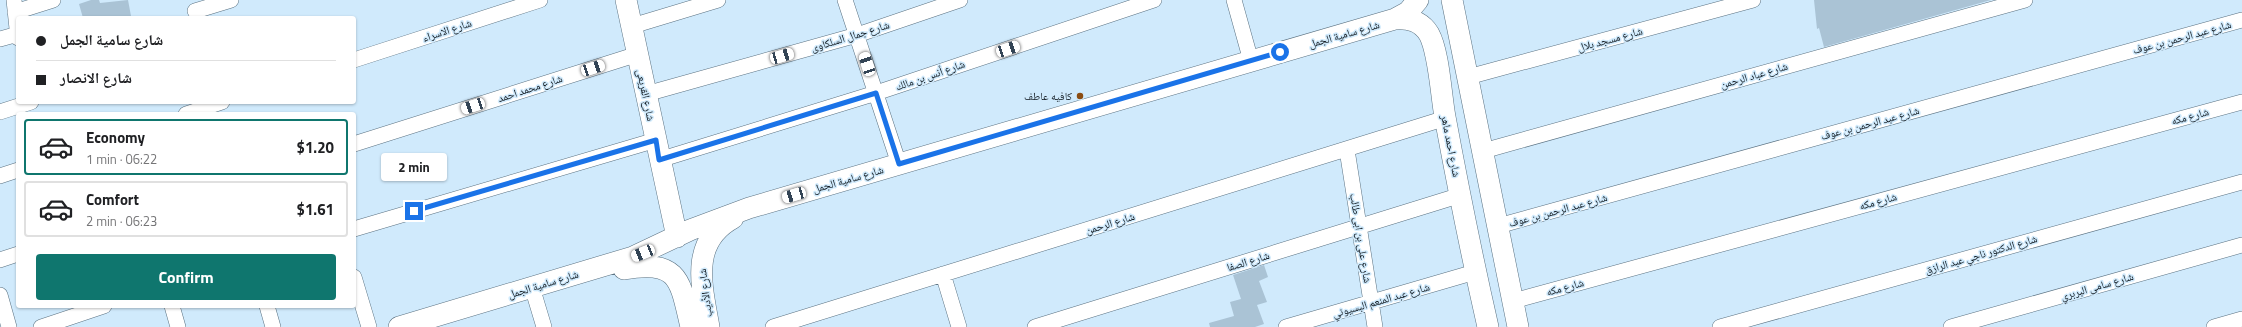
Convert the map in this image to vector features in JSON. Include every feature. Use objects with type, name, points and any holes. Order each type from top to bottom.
[{"type":"street","points":[[16,20],[14,6],[53,0]]},
{"type":"street","points":[[195,10],[231,0]]},
{"type":"street","name":"شارع الاسراء","points":[[356,59],[540,0]]},
{"type":"street","name":"شارع القريعى","points":[[626,0],[676,237]]},
{"type":"street","points":[[632,26],[718,0]]},
{"type":"street","points":[[845,0],[899,164]]},
{"type":"street","name":"شارع جمال السلكاوى","points":[[646,94],[857,35],[960,0]]},
{"type":"street","name":"شارع أنس بن مالك","points":[[356,228],[876,93],[1154,0]]},
{"type":"street","points":[[1234,0],[1251,61]]},
{"type":"street","points":[[1395,19],[1408,12],[1418,0]]},
{"type":"street","points":[[1452,0],[1518,327]]},
{"type":"street","name":"شارع مسجد بلال","points":[[1468,78],[1752,0]]},
{"type":"street","name":"شارع عباد الرحمن","points":[[1483,151],[2025,0]]},
{"type":"street","name":"شارع سامية الجمل","points":[[400,327],[634,257],[710,222],[749,208],[1395,19]]},
{"type":"street","name":"شارع احمد ماهر","points":[[1395,19],[1411,19],[1419,23],[1425,28],[1433,43],[1475,272],[1488,327]]},
{"type":"street","name":"شارع عبد الرحمن بن عوف","points":[[1498,226],[2242,20]]},
{"type":"street","points":[[0,39],[16,35]]},
{"type":"street","points":[[1433,43],[1460,38]]},
{"type":"street","name":"شارع محمد احمد","points":[[356,143],[638,54]]},
{"type":"street","name":"شارع مكه","points":[[1513,301],[2242,102]]},
{"type":"street","points":[[0,112],[24,104]]},
{"type":"street","points":[[192,112],[212,106]]},
{"type":"street","name":"شارع الرحمن","points":[[773,327],[1446,118]]},
{"type":"street","name":"شارع على بن ابى طالب","points":[[1347,150],[1375,327]]},
{"type":"street","points":[[0,176],[16,171]]},
{"type":"street","name":"شارع الدكتور ناجي عبد الرازق","points":[[1720,327],[2242,182]]},
{"type":"street","name":"شارع الصفا","points":[[1035,327],[1461,195]]},
{"type":"street","name":"شارع الأديب","points":[[709,327],[701,269],[705,250],[709,241],[722,226],[749,208]]},
{"type":"street","name":"شارع سامى البربري","points":[[1951,327],[2242,245]]},
{"type":"street","points":[[0,260],[16,255]]},
{"type":"street","name":"شارع الأديب","points":[[580,273],[599,274],[649,265],[665,269],[672,274],[681,287],[691,327]]},
{"type":"street","name":"شارع عبد المنعم البسيوني","points":[[1286,327],[1475,272]]},
{"type":"street","points":[[943,274],[959,327]]},
{"type":"street","points":[[356,284],[369,327]]},
{"type":"street","points":[[532,287],[544,327]]},
{"type":"street","points":[[0,295],[9,327]]},
{"type":"street","points":[[41,327],[98,308]]},
{"type":"street","points":[[173,308],[178,327]]},
{"type":"street","points":[[267,308],[273,327]]},
{"type":"street","points":[[2214,327],[2242,319]]},
{"type":"building","points":[[91,0],[99,0],[100,3],[128,0],[131,16],[82,16],[79,4]]},
{"type":"building","points":[[1814,0],[1991,0],[1824,47],[1819,28],[1817,29]]},
{"type":"building","points":[[1264,265],[1268,277],[1259,281],[1267,302],[1257,305],[1264,324],[1255,327],[1210,327],[1209,323],[1234,316],[1230,302],[1241,299],[1233,275]]},
{"type":"place","name":"كافيه عاطف","points":[[1080,96]]},
{"type":"route","points":[[414,211],[656,140],[659,160],[876,93],[899,164],[1280,52]]}]
